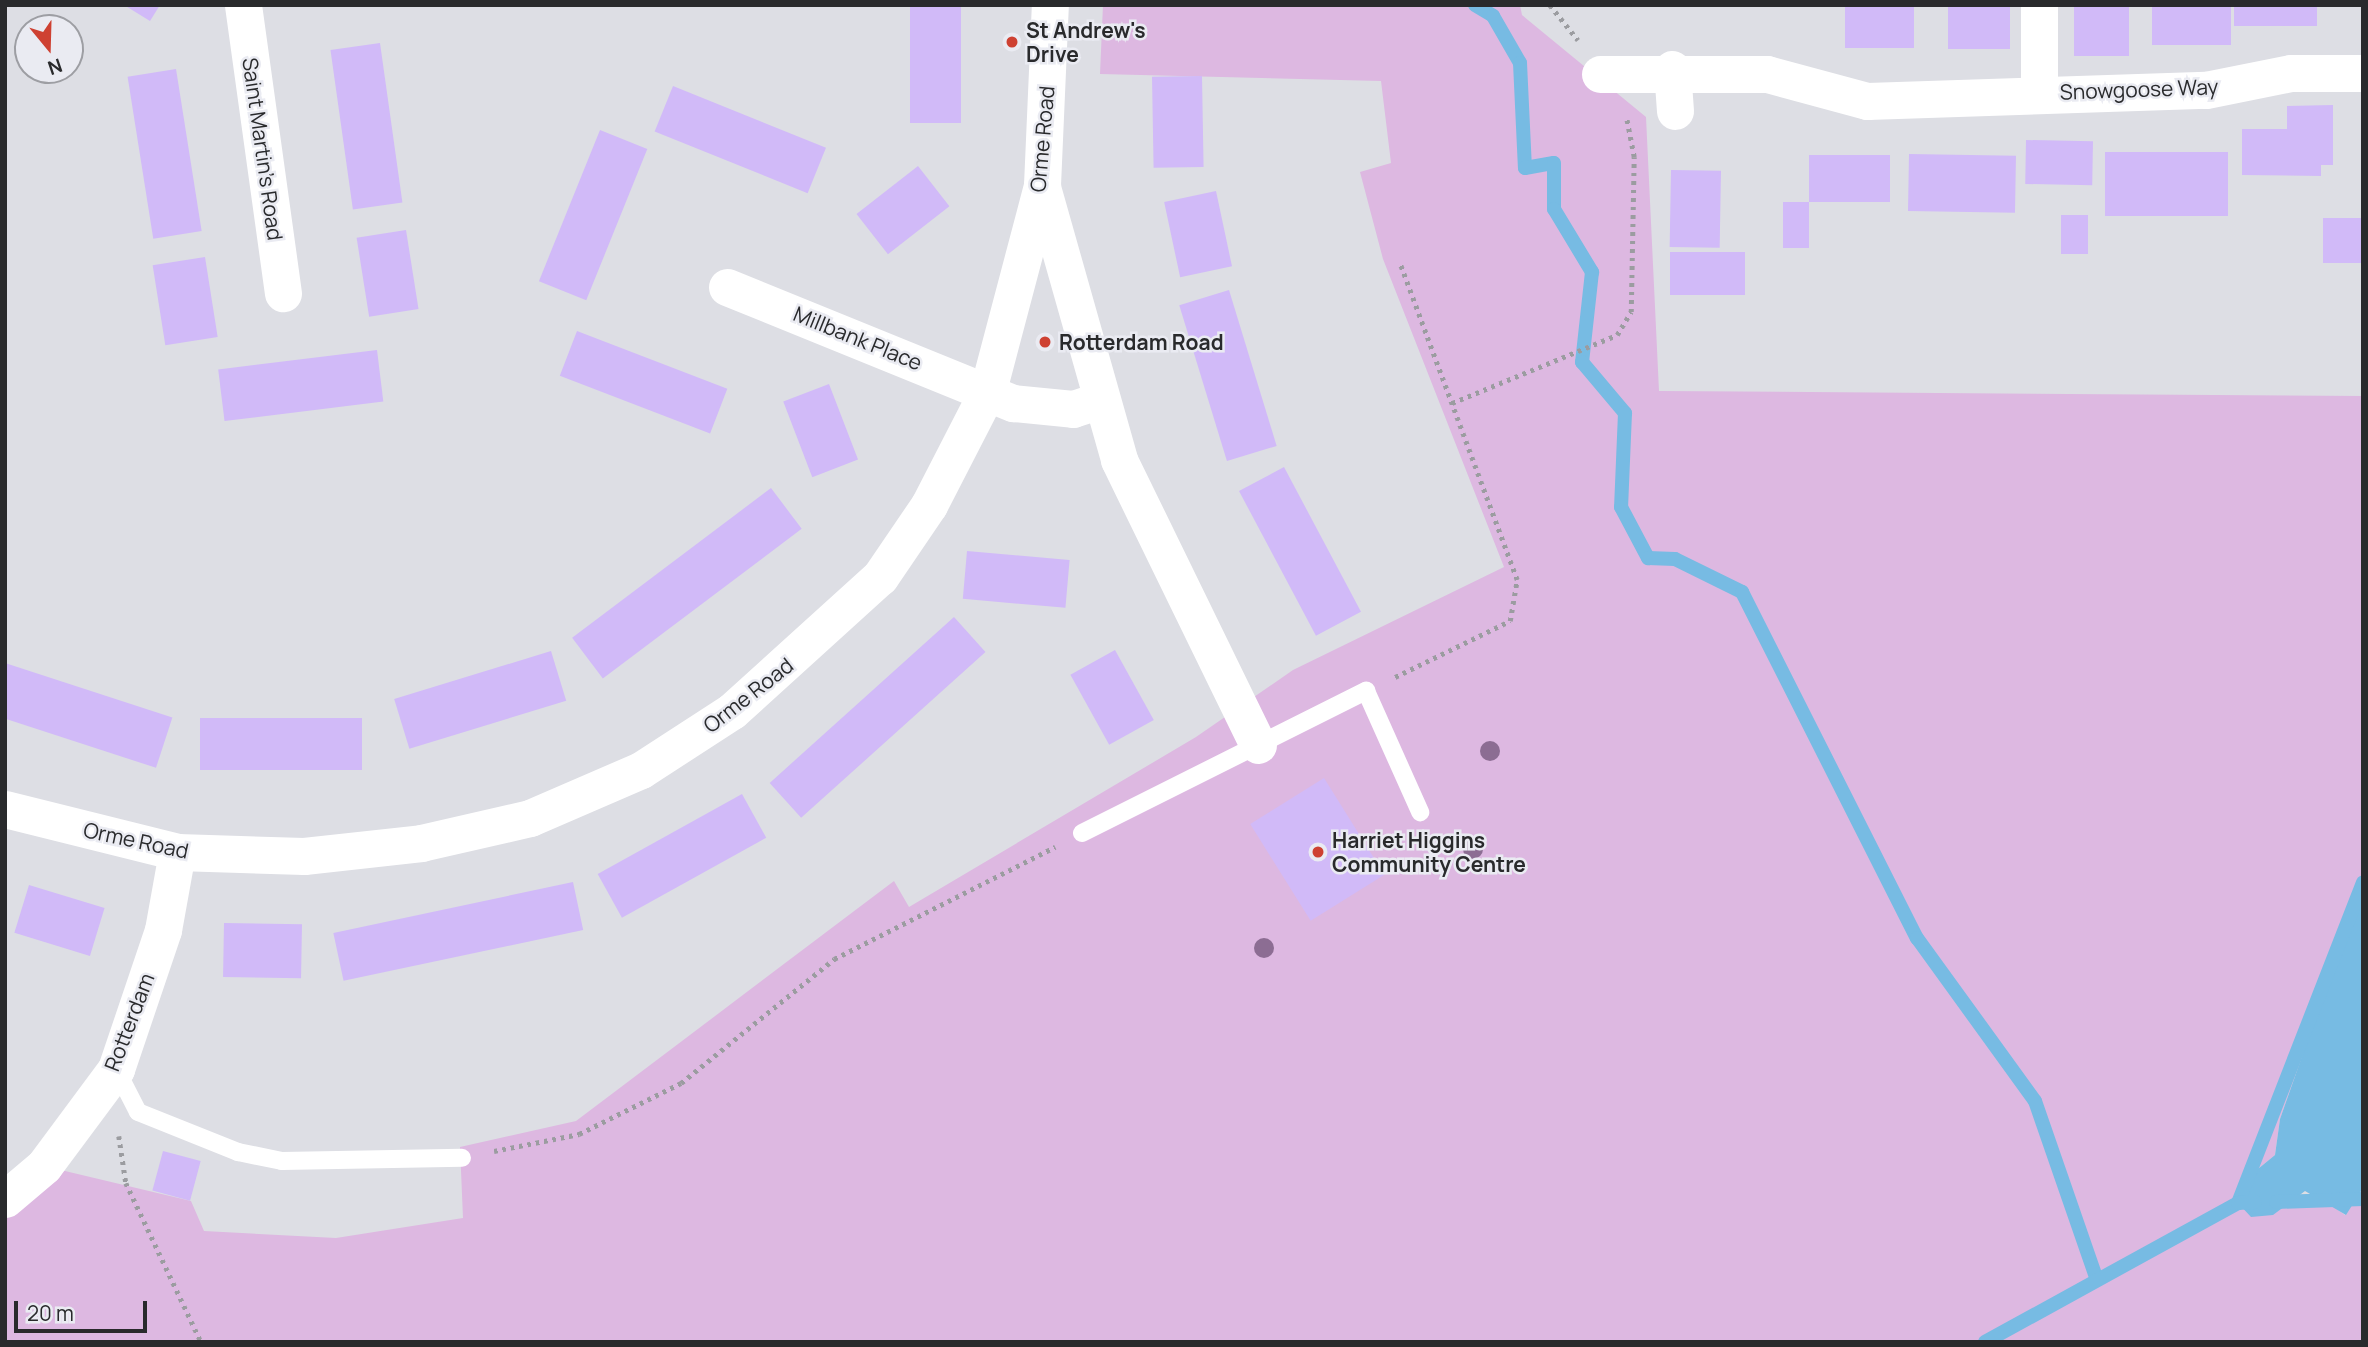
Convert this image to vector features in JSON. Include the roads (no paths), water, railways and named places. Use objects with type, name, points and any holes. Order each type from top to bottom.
[{"type":"street","name":"Saint Martin's Road","points":[[243,5],[283,293]]},
{"type":"street","name":"Orme Road","points":[[5,809],[177,852],[304,856],[421,843],[530,818],[641,770],[732,711],[880,577],[929,505],[988,390],[1042,185],[1050,5]]},
{"type":"street","name":"Snowgoose Way","points":[[2039,5],[2039,92]]},
{"type":"street","points":[[1672,69],[1675,111]]},
{"type":"street","name":"Snowgoose Way","points":[[1600,74],[1672,69],[1767,74],[1867,101],[2039,92],[2206,90],[2291,73],[2363,73]]},
{"type":"street","points":[[1042,185],[1098,401],[1118,460],[1258,745]]},
{"type":"street","name":"Millbank Place","points":[[727,286],[988,390]]},
{"type":"street","points":[[988,390],[1013,403],[1073,409],[1098,401]]},
{"type":"street","name":"Rotterdam","points":[[5,1199],[44,1166],[116,1069],[163,930],[177,852]]},
{"type":"lane","points":[[1082,833],[1366,691],[1420,812]]},
{"type":"lane","points":[[116,1069],[138,1112],[238,1152],[282,1161],[462,1158]]},
{"type":"water","points":[[2363,883],[2363,1188],[2346,1215],[2305,1191],[2273,1215],[2251,1217],[2238,1203],[2247,1178],[2275,1155],[2280,1119]]},
{"type":"waterway","points":[[1475,5],[1493,16],[1520,63],[1525,168],[1554,163],[1554,209],[1592,272],[1582,362],[1625,413],[1621,507],[1648,558],[1675,559],[1742,592],[1917,938],[2035,1101],[2097,1280]]},
{"type":"waterway","points":[[2238,1203],[2363,883]]},
{"type":"waterway","points":[[2276,1202],[2363,1199]]},
{"type":"waterway","points":[[1985,1342],[2238,1203],[2255,1202]]},
{"type":"place","name":"St Andrew's Drive","points":[[1012,42]]},
{"type":"place","name":"Rotterdam Road","points":[[1045,342]]},
{"type":"place","name":"Harriet Higgins Community Centre","points":[[1318,852]]}]
